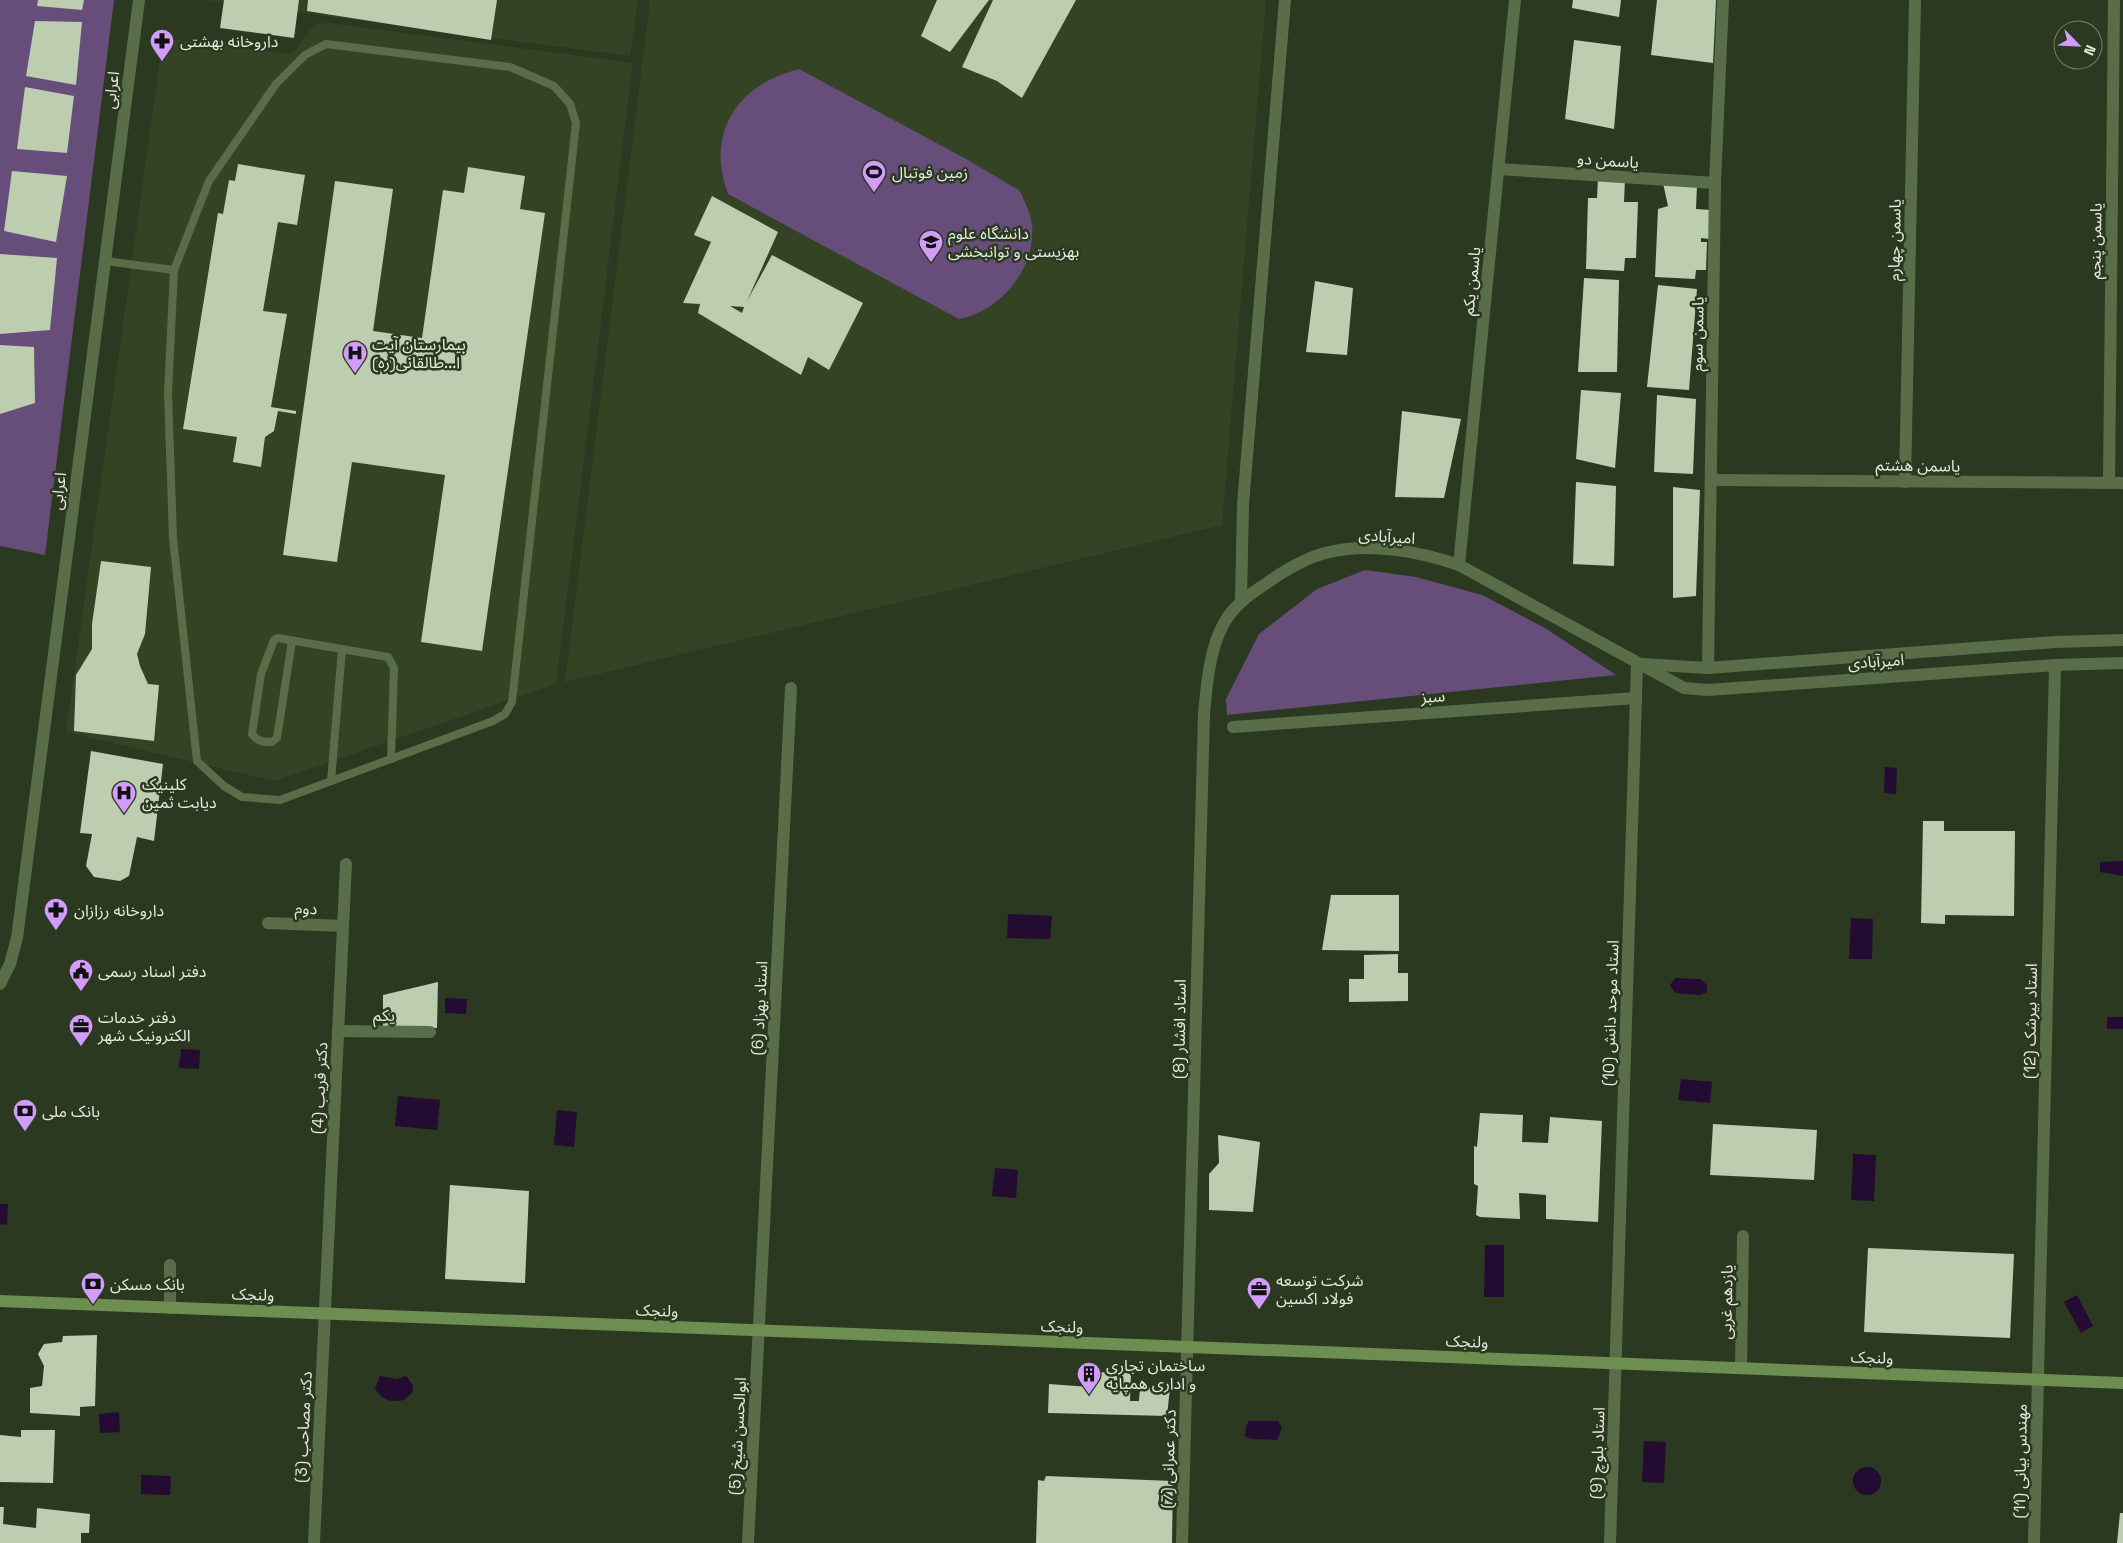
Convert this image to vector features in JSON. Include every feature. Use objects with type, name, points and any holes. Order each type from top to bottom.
[{"type":"main road","name":"ولنجک","points":[[0,1301],[2123,1382]]},
{"type":"street","name":"اعرابی","points":[[0,984],[10,964],[17,938],[139,0]]},
{"type":"street","points":[[1241,600],[1243,504],[1285,0]]},
{"type":"street","name":"یاسمن یکم","points":[[1459,565],[1516,0]]},
{"type":"street","name":"یاسمن سوم","points":[[1708,690],[1715,182],[1723,0]]},
{"type":"street","name":"یاسمن چهارم","points":[[1905,482],[1915,0]]},
{"type":"street","name":"یاسمن پنجم","points":[[2109,483],[2118,53],[2114,0]]},
{"type":"street","name":"یاسمن دو","points":[[1499,169],[1715,182]]},
{"type":"street","name":"یاسمن هشتم","points":[[1712,480],[2123,484]]},
{"type":"street","name":"امیرآبادی","points":[[1204,713],[1213,651],[1222,626],[1241,600],[1298,564],[1324,554],[1352,549],[1401,551],[1437,557],[1459,565],[1568,622],[1637,664],[1684,688],[1708,690],[2055,664],[2123,663]]},
{"type":"street","name":"امیرآبادی","points":[[1637,664],[1708,668],[2055,642],[2123,640]]},
{"type":"street","name":"استاد بیرشک (12)","points":[[2038,1379],[2055,642]]},
{"type":"street","name":"استاد موحد دانش (10)","points":[[1615,1363],[1637,664]]},
{"type":"street","name":"استاد بهزاد (6)","points":[[759,1330],[791,688]]},
{"type":"street","name":"سبز","points":[[1233,727],[1636,698]]},
{"type":"street","name":"استاد افشار (8)","points":[[1187,1347],[1204,713]]},
{"type":"street","name":"دکتر قریب (4)","points":[[325,1313],[346,864]]},
{"type":"street","name":"دوم","points":[[268,923],[343,926]]},
{"type":"street","name":"یکم","points":[[338,1031],[430,1032]]},
{"type":"street","name":"یازدهم غربی","points":[[1741,1368],[1743,1236]]},
{"type":"street","points":[[170,1265],[170,1308]]},
{"type":"street","name":"دکتر مصاحب (3)","points":[[314,1543],[325,1313]]},
{"type":"street","name":"ابوالحسن شیخ (5)","points":[[748,1543],[759,1330]]},
{"type":"street","name":"دکتر عمرانی (7)","points":[[1182,1543],[1187,1347]]},
{"type":"street","name":"استاد بلوچ (9)","points":[[1610,1543],[1615,1363]]},
{"type":"street","name":"مهندس بیانی (11)","points":[[2034,1543],[2038,1379]]},
{"type":"lane","points":[[326,44],[510,67],[554,86],[570,104],[576,123],[512,702],[505,714],[493,721],[280,800],[242,797],[224,786],[197,761],[173,538],[168,393],[174,270],[209,181],[276,84],[305,55],[326,44]]},
{"type":"lane","points":[[105,260],[174,270]]},
{"type":"lane","points":[[292,641],[277,738],[272,742],[256,739],[252,734],[259,683],[271,644],[278,638],[388,657],[392,661],[390,759]]},
{"type":"lane","points":[[331,781],[342,649]]},
{"type":"shaded area","points":[[0,0],[114,0],[45,555],[0,546]]},
{"type":"shaded area","points":[[206,0],[638,0],[630,56]]},
{"type":"shaded area","name":"دانشگاه علوم بهزیستی و توانبخشی","points":[[650,0],[1266,0],[1222,525],[565,682]]},
{"type":"shaded area","name":"بیمارستان آیت ا...طالقانی(ره)","points":[[329,23],[633,63],[556,684],[274,781],[66,732],[163,38],[288,54],[294,52],[317,24]]},
{"type":"shaded area","name":"زمین فوتبال","points":[[799,69],[968,160],[1020,191],[1032,224],[1032,241],[1022,272],[1002,297],[989,307],[959,319],[728,194],[722,171],[721,150],[724,131],[732,114],[744,99],[759,86],[777,76]]},
{"type":"shaded area","points":[[1365,570],[1416,577],[1482,595],[1545,628],[1616,675],[1227,715],[1226,699],[1259,634],[1317,589]]},
{"type":"shaded area","points":[[1885,767],[1897,768],[1896,794],[1884,793]]},
{"type":"shaded area","points":[[2123,861],[2123,876],[2100,872],[2100,862]]},
{"type":"shaded area","points":[[1008,914],[1052,916],[1050,939],[1007,938]]},
{"type":"shaded area","points":[[1851,918],[1873,919],[1872,959],[1849,959]]},
{"type":"shaded area","points":[[1675,978],[1700,979],[1707,985],[1707,992],[1700,995],[1675,993],[1670,985]]},
{"type":"shaded area","points":[[445,998],[467,999],[466,1014],[445,1013]]},
{"type":"shaded area","points":[[2107,1017],[2123,1017],[2123,1029],[2107,1029]]},
{"type":"shaded area","points":[[181,1049],[200,1050],[199,1069],[179,1068]]},
{"type":"shaded area","points":[[1681,1079],[1712,1082],[1710,1103],[1678,1100]]},
{"type":"shaded area","points":[[398,1096],[440,1100],[437,1130],[395,1126]]},
{"type":"shaded area","points":[[557,1110],[577,1112],[574,1147],[554,1145]]},
{"type":"shaded area","points":[[1853,1154],[1876,1155],[1874,1201],[1851,1200]]},
{"type":"shaded area","points":[[995,1168],[1018,1170],[1016,1198],[992,1196]]},
{"type":"shaded area","points":[[0,1204],[8,1204],[7,1225],[0,1224]]},
{"type":"shaded area","points":[[1485,1245],[1504,1245],[1504,1297],[1484,1297]]},
{"type":"shaded area","points":[[2077,1295],[2093,1326],[2081,1333],[2064,1302]]},
{"type":"shaded area","points":[[380,1376],[397,1379],[406,1376],[413,1385],[412,1393],[404,1400],[399,1401],[383,1398],[375,1388]]},
{"type":"shaded area","points":[[119,1412],[120,1432],[100,1433],[99,1414]]},
{"type":"shaded area","points":[[1249,1421],[1278,1421],[1282,1428],[1277,1440],[1252,1439],[1245,1436]]},
{"type":"shaded area","points":[[1644,1441],[1666,1442],[1664,1483],[1642,1482]]},
{"type":"shaded area","points":[[1867,1467],[1877,1471],[1881,1481],[1877,1491],[1867,1495],[1857,1491],[1853,1481],[1857,1471]]},
{"type":"shaded area","points":[[141,1475],[171,1476],[170,1495],[141,1494]]},
{"type":"building","points":[[38,0],[84,0],[82,10],[37,6]]},
{"type":"building","points":[[224,0],[299,0],[294,38],[220,28]]},
{"type":"building","points":[[308,0],[497,0],[491,40],[307,11]]},
{"type":"building","points":[[937,0],[989,0],[950,52],[921,36]]},
{"type":"building","points":[[993,0],[1076,0],[1022,98],[997,81],[962,67]]},
{"type":"building","points":[[1573,0],[1621,0],[1619,17],[1572,8]]},
{"type":"building","points":[[1657,0],[1716,0],[1713,63],[1651,55]]},
{"type":"building","points":[[35,21],[82,22],[76,85],[26,76]]},
{"type":"building","points":[[1574,40],[1621,46],[1614,129],[1565,119]]},
{"type":"building","points":[[25,87],[74,96],[67,153],[17,149]]},
{"type":"building","points":[[238,164],[305,175],[297,225],[278,222],[263,311],[287,314],[271,407],[296,411],[296,414],[278,411],[274,431],[265,437],[261,467],[233,462],[237,437],[183,429],[218,213],[223,214],[229,180],[235,181]]},
{"type":"building","points":[[468,167],[525,176],[520,209],[545,213],[482,651],[421,642],[445,475],[352,462],[337,562],[283,555],[335,181],[393,189],[373,331],[422,338],[443,190],[464,193]]},
{"type":"building","points":[[12,171],[67,176],[56,242],[4,231]]},
{"type":"building","points":[[1598,178],[1625,179],[1624,202],[1638,202],[1636,258],[1625,258],[1624,271],[1586,269],[1588,198],[1597,198]]},
{"type":"building","points":[[1663,183],[1697,185],[1696,209],[1711,210],[1709,239],[1701,238],[1701,242],[1707,242],[1706,270],[1696,270],[1695,279],[1655,277],[1658,209],[1668,206]]},
{"type":"building","points":[[712,196],[778,232],[747,301],[772,255],[863,303],[829,370],[808,357],[801,375],[698,313],[700,304],[683,303],[711,242],[694,235]],"holes":[[[730,306],[744,307],[742,313]]]},
{"type":"building","points":[[0,254],[57,258],[50,330],[0,334]]},
{"type":"building","points":[[1584,278],[1619,280],[1617,372],[1578,372]]},
{"type":"building","points":[[1315,281],[1353,288],[1347,355],[1306,352]]},
{"type":"building","points":[[1658,285],[1697,289],[1689,390],[1647,387]]},
{"type":"building","points":[[0,345],[34,347],[35,403],[0,414]]},
{"type":"building","points":[[1581,390],[1621,393],[1615,468],[1576,459]]},
{"type":"building","points":[[1657,395],[1696,399],[1693,474],[1654,472]]},
{"type":"building","points":[[1402,411],[1461,419],[1444,498],[1395,497]]},
{"type":"building","points":[[1576,482],[1616,486],[1614,566],[1573,564]]},
{"type":"building","points":[[1673,487],[1700,490],[1696,596],[1673,598]]},
{"type":"building","points":[[101,561],[151,567],[145,634],[137,654],[148,684],[159,685],[154,741],[74,731],[76,675],[92,649],[92,624]]},
{"type":"building","points":[[91,751],[163,764],[154,841],[137,837],[129,876],[120,881],[94,877],[86,866],[92,834],[80,833]]},
{"type":"building","points":[[1923,821],[1944,821],[1944,831],[2015,831],[2014,916],[1945,915],[1945,924],[1921,923]]},
{"type":"building","points":[[1331,895],[1399,895],[1399,951],[1322,950]]},
{"type":"building","points":[[1398,954],[1398,973],[1408,973],[1408,1001],[1349,1002],[1349,979],[1364,979],[1364,955]]},
{"type":"building","points":[[438,982],[437,1028],[383,1028],[383,995]]},
{"type":"building","points":[[1480,1113],[1523,1115],[1522,1142],[1548,1143],[1550,1117],[1602,1121],[1598,1222],[1546,1219],[1546,1195],[1519,1193],[1520,1219],[1480,1217],[1476,1215],[1478,1186],[1474,1184],[1474,1146],[1477,1147]]},
{"type":"building","points":[[1713,1124],[1817,1130],[1814,1180],[1710,1175]]},
{"type":"building","points":[[1218,1135],[1260,1142],[1253,1212],[1209,1210],[1209,1174],[1219,1163]]},
{"type":"building","points":[[450,1185],[529,1191],[525,1283],[445,1279]]},
{"type":"building","points":[[1868,1248],[2014,1254],[2010,1338],[1864,1332]]},
{"type":"building","points":[[97,1335],[95,1406],[80,1407],[80,1416],[30,1413],[30,1388],[42,1386],[44,1366],[38,1354],[44,1344],[62,1342],[63,1336]]},
{"type":"building","name":"ساختمان تجاری و اداری همپایه","points":[[1090,1372],[1131,1373],[1130,1401],[1139,1401],[1140,1387],[1170,1388],[1167,1416],[1048,1413],[1049,1384],[1090,1387]]},
{"type":"building","points":[[21,1430],[55,1430],[53,1483],[0,1482],[0,1435],[21,1437]]},
{"type":"building","points":[[1046,1476],[1173,1481],[1172,1543],[1036,1543],[1038,1480],[1044,1481]]},
{"type":"building","points":[[0,1507],[4,1507],[3,1524],[36,1528],[37,1508],[90,1514],[89,1533],[81,1533],[81,1543],[0,1543]]},
{"type":"building","points":[[2120,1513],[2123,1513],[2123,1543],[2117,1543]]},
{"type":"place","name":"داروخانه بهشتی","points":[[162,62]]},
{"type":"place","name":"زمین فوتبال","points":[[874,193]]},
{"type":"place","name":"دانشگاه علوم بهزیستی و توانبخشی","points":[[931,263]]},
{"type":"place","name":"بیمارستان آیت ا...طالقانی(ره)","points":[[355,374]]},
{"type":"place","name":"کلینیک دیابت ثمین","points":[[124,814]]},
{"type":"place","name":"داروخانه رزازان","points":[[56,931]]},
{"type":"place","name":"دفتر اسناد رسمی","points":[[81,992]]},
{"type":"place","name":"دفتر خدمات الکترونیک شهر","points":[[81,1047]]},
{"type":"place","name":"بانک ملی","points":[[25,1132]]},
{"type":"place","name":"بانک مسکن","points":[[93,1305]]},
{"type":"place","name":"شرکت توسعه فولاد اکسین","points":[[1259,1310]]},
{"type":"place","name":"ساختمان تجاری و اداری همپایه","points":[[1089,1395]]}]
